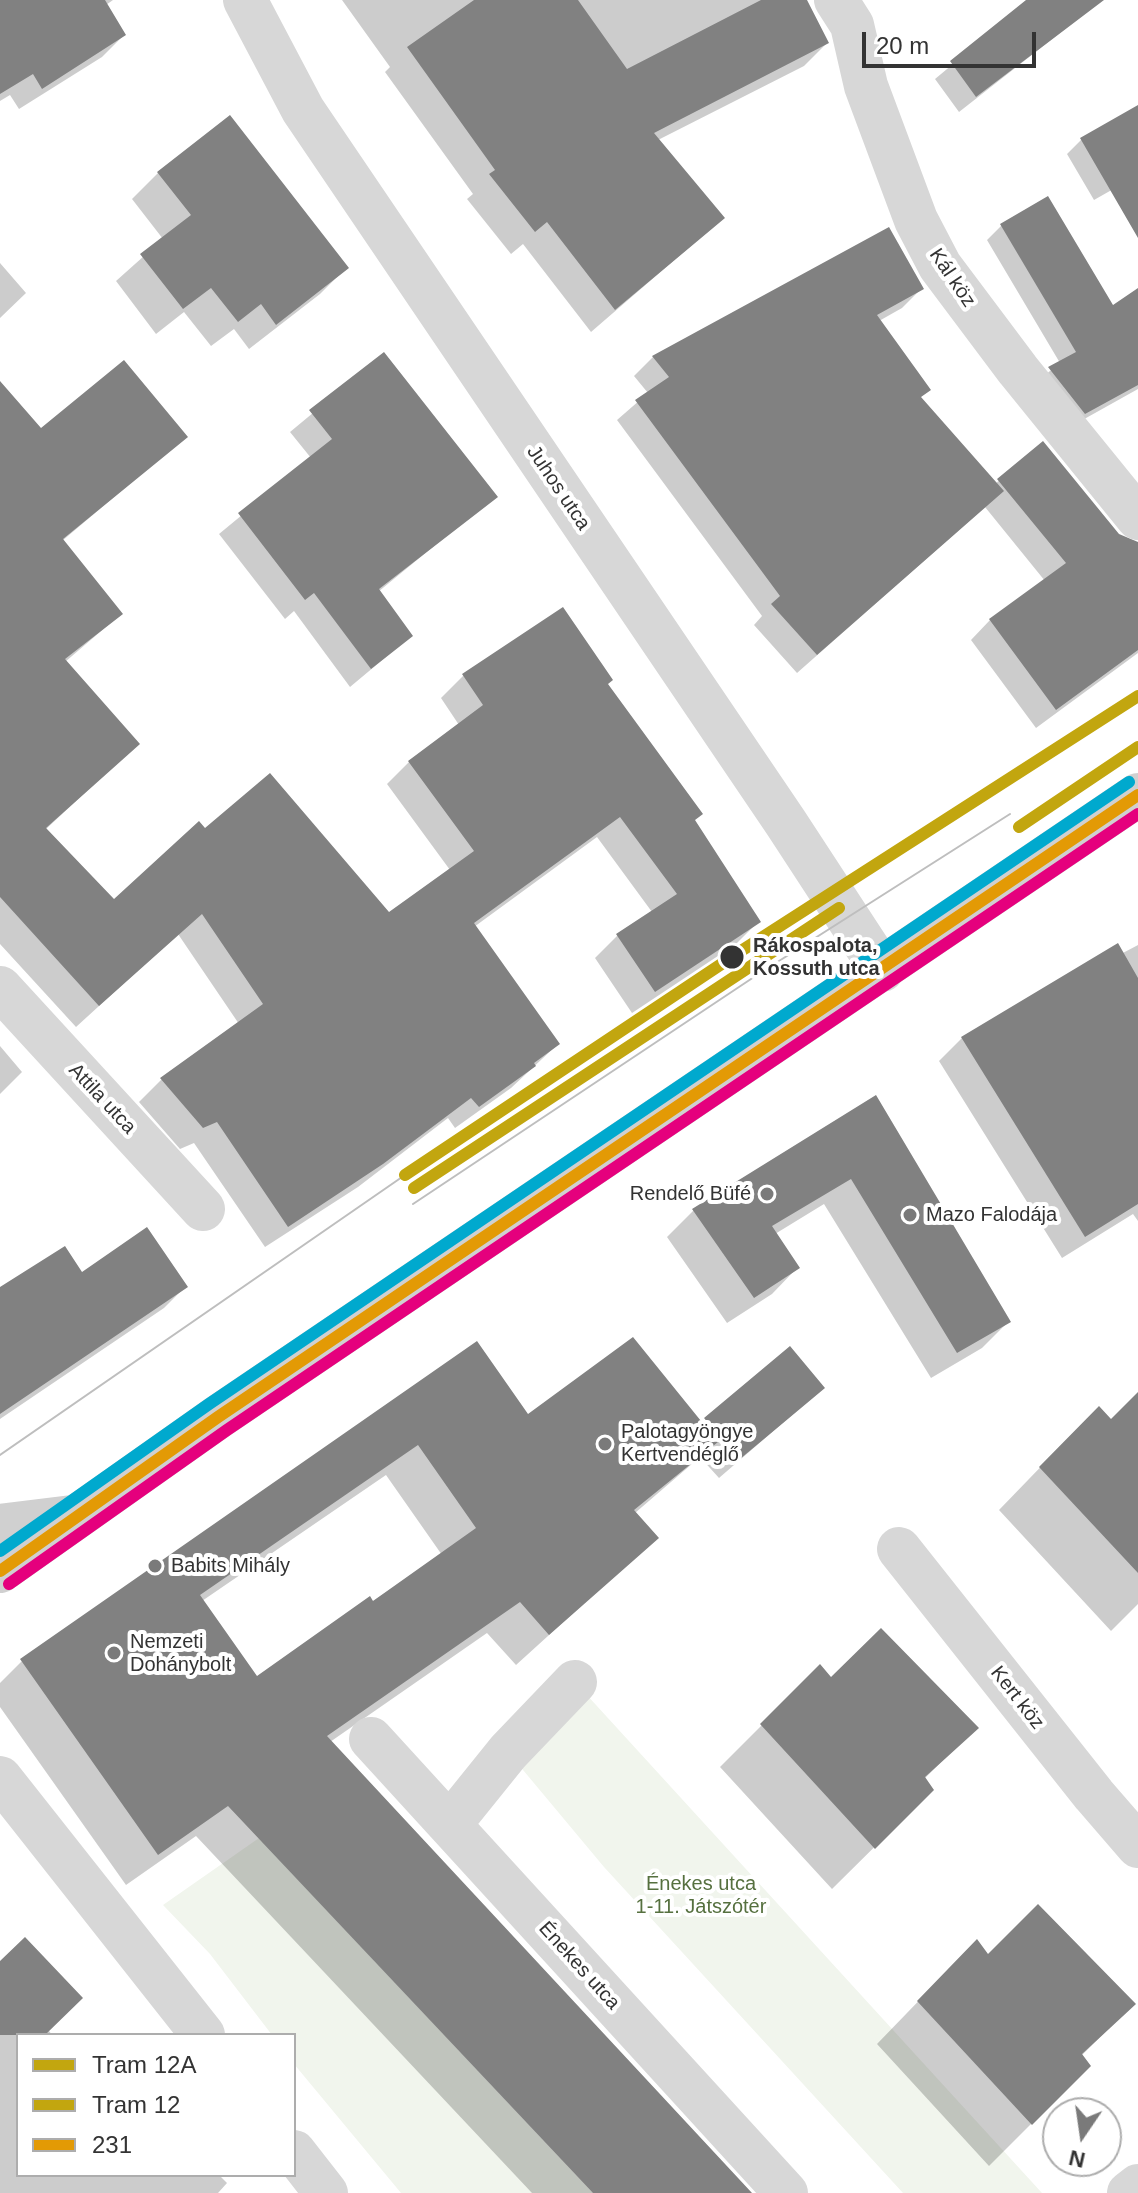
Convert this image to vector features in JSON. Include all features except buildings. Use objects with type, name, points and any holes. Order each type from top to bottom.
[{"type":"street","name":"Juhos utca","points":[[245,0],[303,110],[882,970]]},
{"type":"street","name":"Kál köz","points":[[836,0],[852,25],[866,86],[916,220],[940,266],[1018,370],[1138,518]]},
{"type":"street","points":[[0,1571],[74,1516],[1138,795]]},
{"type":"street","name":"Attila utca","points":[[0,988],[203,1209]]},
{"type":"street","points":[[0,1526],[74,1516]]},
{"type":"street","name":"Kert köz","points":[[899,1549],[1138,1846]]},
{"type":"street","points":[[450,1824],[508,1752],[575,1682]]},
{"type":"street","name":"Énekes utca","points":[[371,1739],[786,2193]]},
{"type":"street","points":[[0,1778],[201,2033]]},
{"type":"street","points":[[296,2155],[326,2193]]},
{"type":"street","points":[[1129,2193],[1138,2186]]},
{"type":"green space","name":"Énekes utca 1-11. Játszótér","points":[[575,1682],[1042,2193],[903,2193],[604,1867],[508,1752]]},
{"type":"green space","points":[[355,1771],[364,1775],[277,1857],[593,2193],[401,2193],[296,2066],[296,2033],[270,2033],[210,1954],[163,1905]]},
{"type":"tram line","name":"12A","points":[[405,1175],[741,951],[1138,696]]},
{"type":"tram line","name":"12","points":[[1019,827],[1138,747]]},
{"type":"tram line","points":[[413,1204],[757,975],[1010,814]]},
{"type":"tram line","name":"12","points":[[414,1188],[839,908]]},
{"type":"tram line","points":[[0,1455],[405,1175]]},
{"type":"transit line","points":[[0,1551],[209,1404],[1129,782]]},
{"type":"transit line","name":"231","points":[[0,1571],[218,1417],[1138,795]]},
{"type":"transit line","points":[[9,1584],[227,1430],[1138,814]]},
{"type":"place","name":"Rákospalota, Kossuth utca","points":[[732,957]]},
{"type":"place","name":"Rendelő Büfé","points":[[767,1194]]},
{"type":"place","name":"Mazo Falodája","points":[[910,1215]]},
{"type":"place","name":"Palotagyöngye Kertvendéglő","points":[[605,1444]]},
{"type":"place","name":"Babits Mihály","points":[[155,1566]]},
{"type":"place","name":"Nemzeti Dohánybolt","points":[[114,1653]]}]
